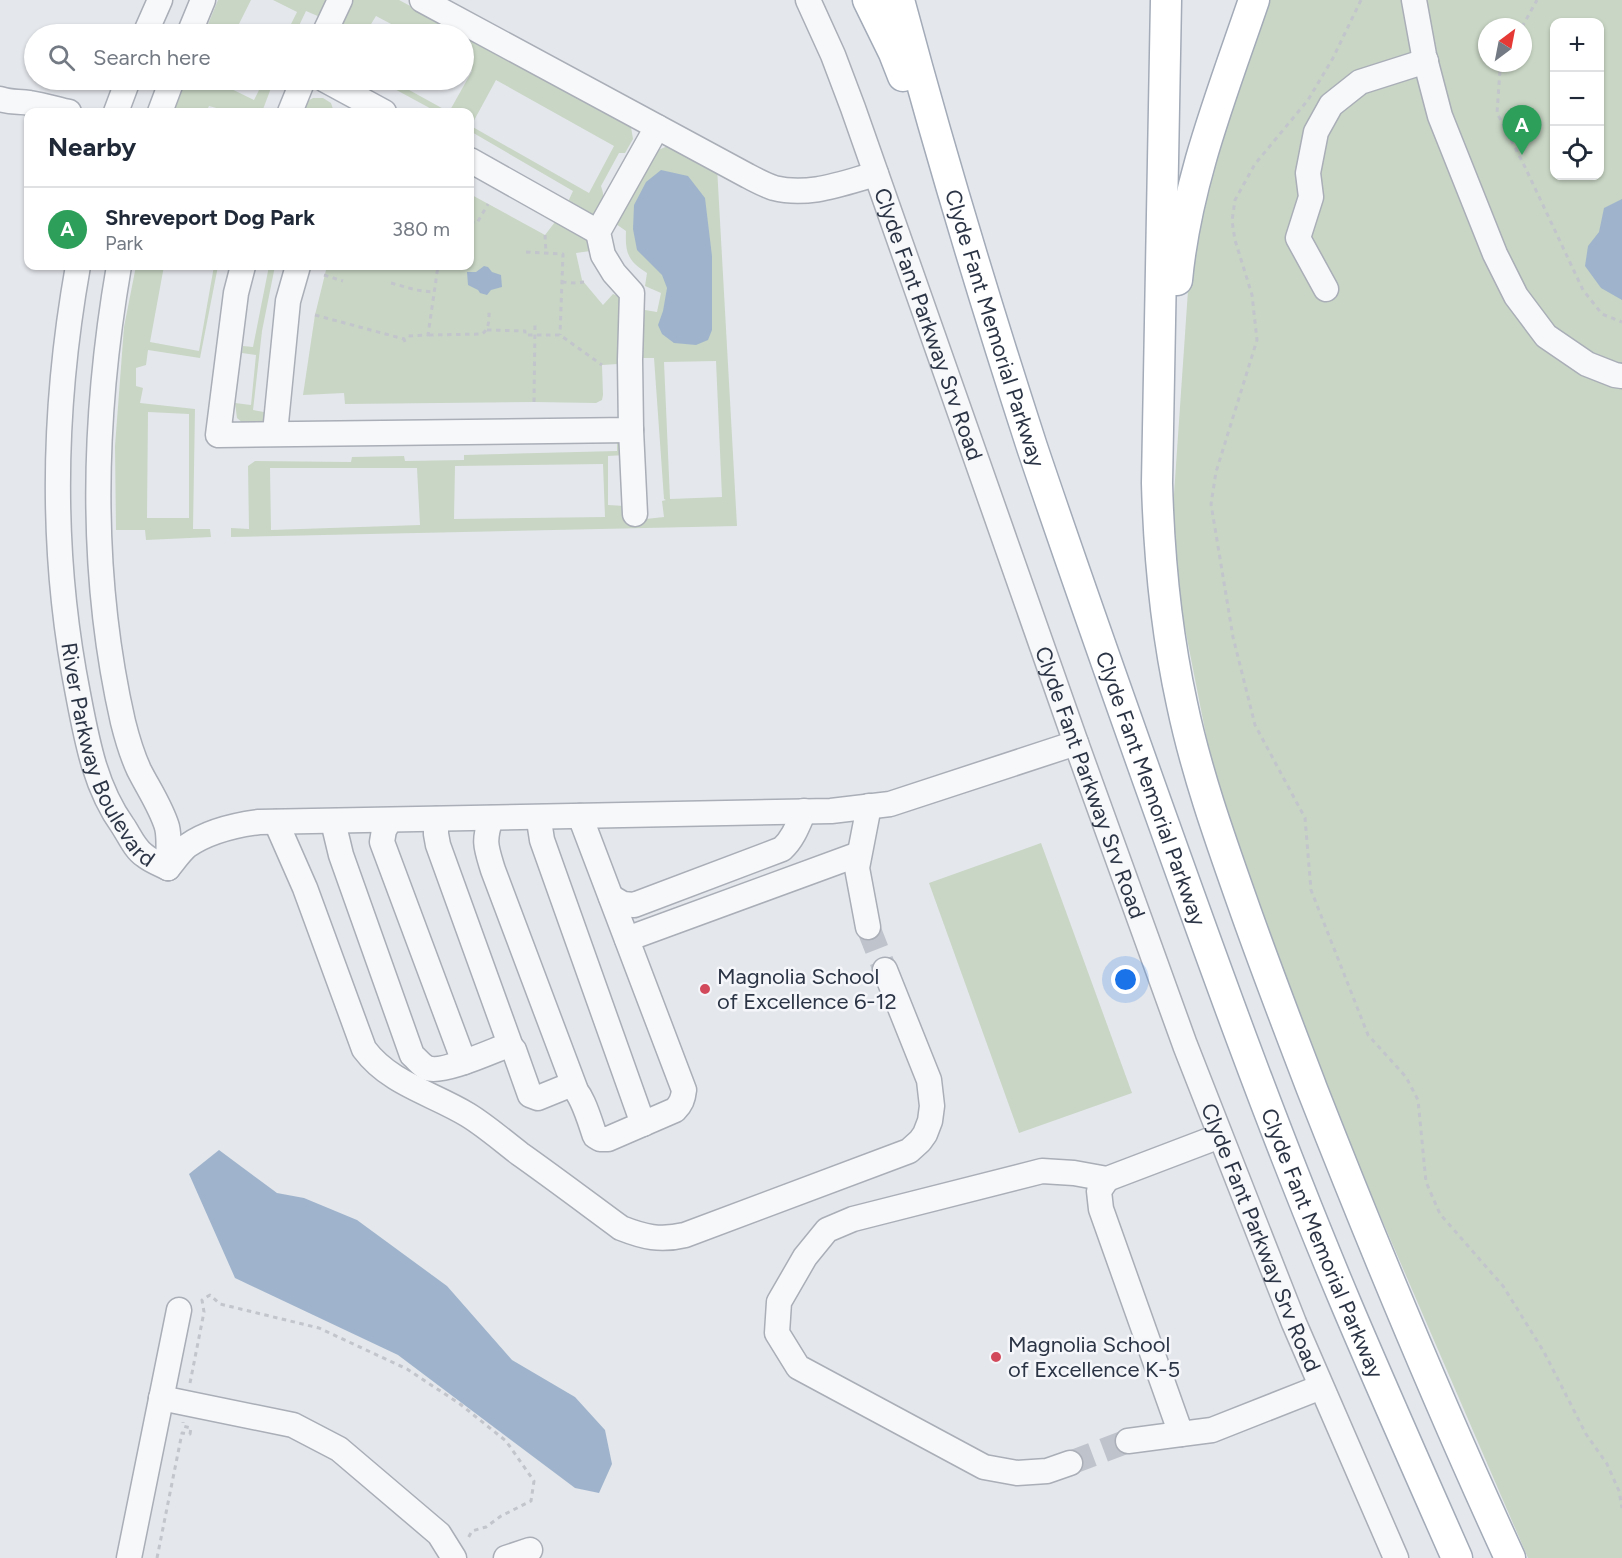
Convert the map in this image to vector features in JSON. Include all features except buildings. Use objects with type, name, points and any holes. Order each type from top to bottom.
[{"type":"main road","points":[[868,0],[894,53],[936,160],[957,205]]},
{"type":"main road","name":"Clyde Fant Memorial Parkway","points":[[899,0],[957,205],[1037,459],[1122,707],[1222,986],[1308,1211],[1457,1558]]},
{"type":"main road","name":"Clyde Fant Memorial Parkway","points":[[1166,0],[1158,528],[1168,624],[1182,704],[1201,782],[1274,990],[1410,1333],[1467,1466],[1510,1558]]},
{"type":"main road","points":[[1157,483],[1179,251],[1198,171],[1214,117],[1254,0]]},
{"type":"street","points":[[149,24],[160,0]]},
{"type":"street","points":[[193,24],[203,0]]},
{"type":"street","points":[[329,24],[340,0]]},
{"type":"street","points":[[422,0],[466,24]]},
{"type":"street","name":"Clyde Fant Parkway Srv Road","points":[[808,0],[833,55],[1136,912],[1220,1136],[1294,1323],[1396,1558]]},
{"type":"street","points":[[1414,0],[1440,116],[1495,254],[1516,296],[1546,336],[1587,364],[1622,376]]},
{"type":"street","points":[[474,28],[772,188],[796,192],[819,190],[876,174]]},
{"type":"street","points":[[1326,289],[1298,238],[1311,197],[1308,173],[1316,132],[1331,105],[1360,82],[1426,61]]},
{"type":"street","points":[[118,108],[124,90]]},
{"type":"street","points":[[162,108],[168,90]]},
{"type":"street","points":[[292,108],[299,90]]},
{"type":"street","points":[[335,90],[350,104],[367,108]]},
{"type":"street","points":[[5,100],[52,108]]},
{"type":"street","points":[[5,100],[24,117]]},
{"type":"street","points":[[635,514],[630,360],[632,293],[614,273],[603,255],[597,232],[657,127]]},
{"type":"street","points":[[474,162],[597,232]]},
{"type":"street","name":"River Parkway Boulevard","points":[[77,270],[64,362],[58,478],[58,530],[62,586],[72,666],[85,733],[103,792],[114,814],[142,855],[168,868],[167,829],[130,749],[123,722],[102,586],[98,476],[100,428],[106,347],[118,270]]},
{"type":"street","points":[[242,270],[236,293],[218,435],[631,430]]},
{"type":"street","points":[[275,433],[288,301],[297,270]]},
{"type":"street","points":[[168,868],[186,847],[237,825],[276,822],[804,812],[890,804],[1076,743]]},
{"type":"street","points":[[868,927],[857,868],[869,806]]},
{"type":"street","points":[[610,897],[623,904],[634,905],[782,849],[796,830],[804,812]]},
{"type":"street","points":[[490,818],[485,834],[485,845],[493,870],[575,1088],[595,1136],[600,1139],[608,1138],[675,1110],[683,1099],[684,1090],[580,816]]},
{"type":"street","points":[[543,817],[540,827],[542,840],[643,1124]]},
{"type":"street","points":[[436,819],[438,845],[530,1095],[538,1098],[570,1085],[575,1088]]},
{"type":"street","points":[[390,820],[384,830],[382,842],[464,1062]]},
{"type":"street","points":[[336,821],[335,830],[340,855],[412,1055],[428,1069],[439,1069],[506,1046],[511,1047]]},
{"type":"street","points":[[276,822],[305,888],[364,1049],[371,1058],[383,1070],[407,1085],[469,1116],[621,1228],[642,1236],[669,1239],[685,1235],[909,1151],[920,1141],[930,1121],[932,1106],[929,1080],[885,970]]},
{"type":"street","points":[[627,939],[860,854]]},
{"type":"street","points":[[1070,1463],[1047,1471],[1017,1473],[984,1467],[798,1367],[777,1333],[779,1302],[805,1257],[827,1230],[853,1218],[1042,1171],[1074,1173],[1107,1179],[1220,1136]]},
{"type":"street","points":[[1107,1179],[1099,1191],[1101,1209],[1181,1434]]},
{"type":"street","points":[[129,1558],[178,1310]]},
{"type":"street","points":[[1128,1441],[1212,1430],[1321,1387]]},
{"type":"street","points":[[161,1398],[293,1425],[339,1449],[439,1534],[453,1556]]},
{"type":"street","points":[[506,1558],[530,1550]]},
{"type":"path","points":[[1361,0],[1333,58],[1308,100],[1255,164],[1235,200],[1232,221],[1235,240],[1252,295],[1257,340],[1216,471],[1211,504],[1233,637],[1256,725],[1305,818],[1311,890],[1364,1025],[1368,1035],[1406,1077],[1418,1100],[1426,1182],[1440,1214],[1503,1286],[1544,1352],[1586,1434],[1607,1464],[1619,1491],[1622,1508]]},
{"type":"path","points":[[1527,18],[1537,0]]},
{"type":"path","points":[[1500,72],[1497,113],[1583,290],[1602,314],[1622,322]]},
{"type":"path","points":[[474,223],[477,223],[488,204]]},
{"type":"path","points":[[545,235],[546,253]]},
{"type":"path","points":[[526,252],[563,254],[560,335]]},
{"type":"path","points":[[427,335],[437,270]]},
{"type":"path","points":[[324,276],[343,281]]},
{"type":"path","points":[[562,282],[584,282]]},
{"type":"path","points":[[392,284],[433,292]]},
{"type":"path","points":[[315,315],[405,340],[407,336],[482,334],[487,330],[489,309]]},
{"type":"path","points":[[534,402],[535,325]]},
{"type":"path","points":[[487,330],[525,331],[525,335],[560,335],[602,364]]},
{"type":"path","points":[[157,1558],[182,1433],[190,1434],[191,1428],[183,1426],[204,1312],[202,1300],[210,1295],[220,1304],[319,1328],[407,1369],[460,1404],[506,1441],[534,1480],[531,1501],[501,1516],[486,1527],[472,1531],[466,1543],[453,1556]]},
{"type":"green space","points":[[218,0],[251,0],[239,24],[208,24]]},
{"type":"green space","points":[[273,0],[328,0],[320,17],[306,11],[300,24],[291,24],[297,12]]},
{"type":"green space","points":[[352,0],[399,0],[444,24],[391,24],[376,16],[371,24],[339,24]]},
{"type":"green space","points":[[1264,0],[1622,0],[1622,1558],[1528,1558],[1322,1081],[1216,786],[1170,552],[1189,276],[1216,142]]},
{"type":"green space","points":[[474,40],[619,117],[631,127],[633,139],[625,153],[619,153],[601,186],[603,199],[601,206],[592,215],[567,204],[573,191],[474,133],[474,128],[589,193],[614,146],[496,80],[474,120],[474,108],[451,108],[461,90],[474,90]]},
{"type":"green space","points":[[182,90],[234,90],[254,100],[259,90],[270,90],[264,108],[209,106],[208,108],[176,108]]},
{"type":"green space","points":[[396,90],[409,90],[442,108],[430,108]]},
{"type":"green space","points":[[313,98],[323,98],[331,103],[333,108],[303,108],[306,102]]},
{"type":"green space","points":[[670,145],[717,167],[737,526],[231,537],[231,528],[249,529],[248,466],[255,461],[351,462],[352,457],[404,456],[405,461],[464,460],[464,455],[617,451],[617,436],[625,455],[608,456],[608,505],[625,506],[627,523],[645,523],[646,519],[664,517],[662,501],[666,500],[664,499],[654,358],[640,358],[645,310],[657,312],[661,293],[645,286],[647,273],[629,256],[626,231],[616,224],[656,151]],"holes":[[[716,361],[722,497],[670,499],[664,362]],[[603,464],[605,517],[454,519],[455,466]],[[270,468],[417,468],[420,525],[271,530]]]},
{"type":"green space","points":[[474,196],[545,235],[555,222],[589,240],[590,251],[576,253],[582,280],[603,305],[613,294],[618,296],[624,307],[618,364],[602,365],[603,395],[602,400],[596,403],[345,404],[344,393],[303,395],[315,315],[326,270],[474,270]]},
{"type":"green space","points":[[135,270],[163,270],[150,342],[199,351],[213,270],[217,270],[200,358],[148,350],[146,365],[136,368],[136,386],[143,388],[140,403],[195,409],[193,529],[210,529],[211,537],[146,540],[145,530],[116,530],[115,446],[124,327]],"holes":[[[148,412],[189,414],[189,518],[147,518]]]},
{"type":"green space","points":[[268,270],[274,270],[262,331],[253,410],[264,412],[265,422],[244,424],[237,418],[235,403],[251,405],[256,355],[242,353],[243,346],[253,347]]},
{"type":"green space","points":[[1041,843],[1132,1093],[1019,1133],[929,883]]},
{"type":"water","points":[[661,170],[688,176],[705,198],[712,256],[712,330],[708,340],[696,345],[674,343],[662,334],[658,325],[667,288],[662,275],[637,250],[633,229],[634,205],[646,182]]},
{"type":"water","points":[[1622,199],[1622,300],[1601,288],[1585,266],[1588,246],[1599,232],[1604,208]]},
{"type":"water","points":[[484,266],[501,275],[502,287],[491,290],[487,295],[468,285],[467,272],[476,272]]},
{"type":"water","points":[[219,1150],[277,1193],[304,1198],[357,1220],[447,1286],[512,1360],[575,1397],[605,1430],[612,1464],[599,1493],[575,1488],[398,1355],[235,1278],[189,1174]]},
{"type":"tunnel","points":[[868,927],[885,970]]},
{"type":"tunnel","points":[[1070,1463],[1128,1441]]},
{"type":"place","name":"Shreveport Dog Park","points":[[1522,155]]},
{"type":"place","name":"Magnolia School of Excellence 6-12","points":[[705,989]]},
{"type":"place","name":"Magnolia School of Excellence K-5","points":[[996,1357]]}]
